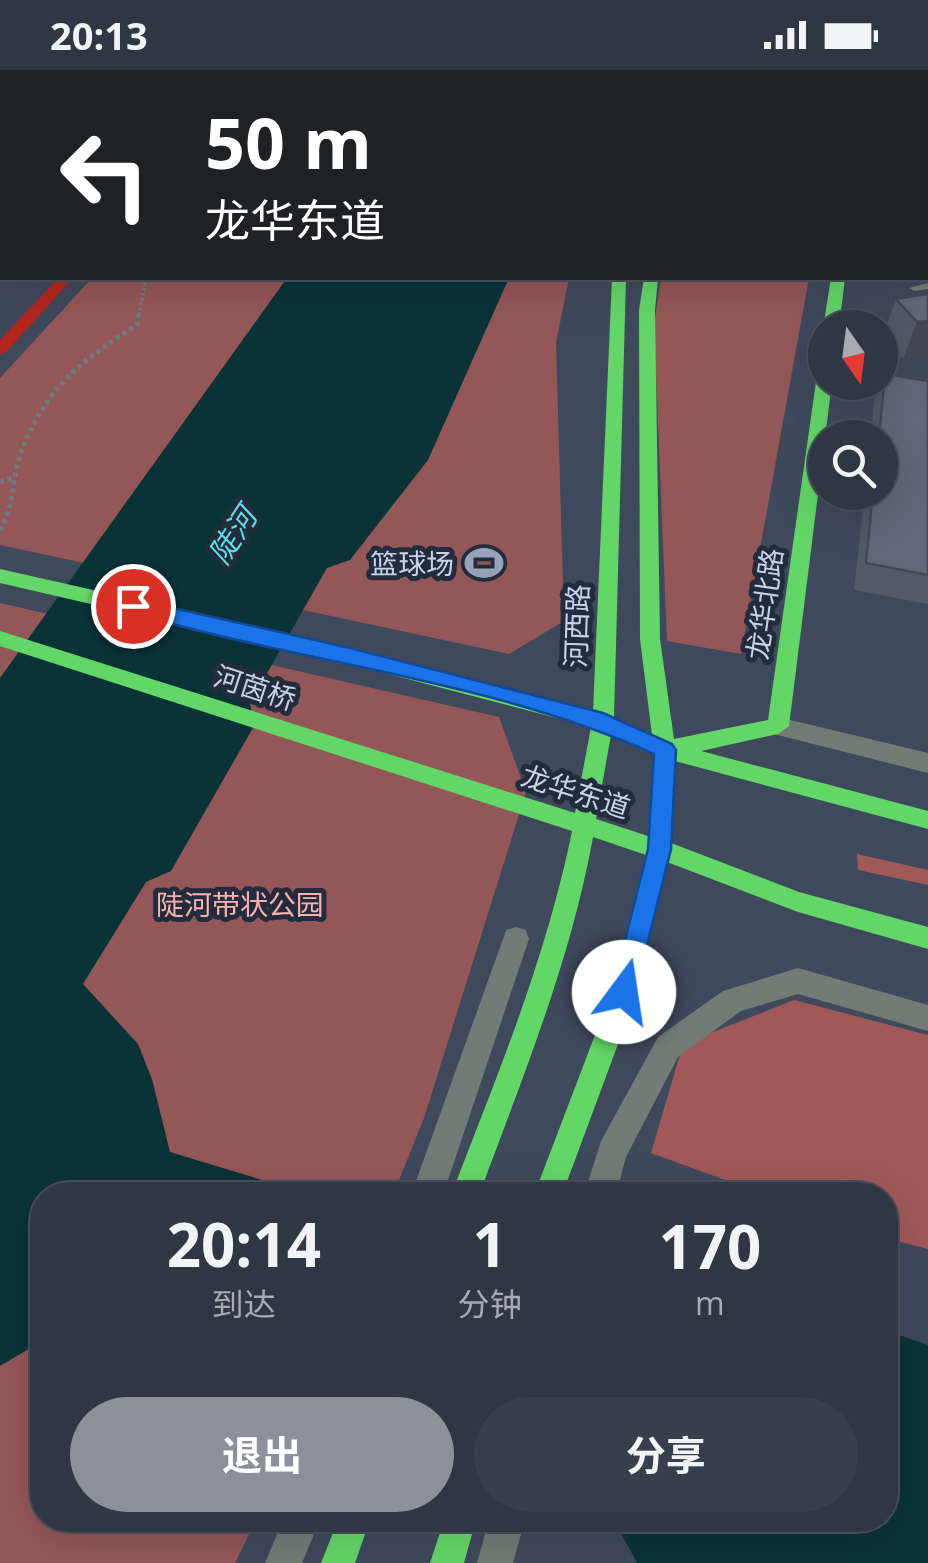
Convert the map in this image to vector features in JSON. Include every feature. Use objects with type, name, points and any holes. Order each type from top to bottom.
[{"type":"main road","points":[[0,349],[64,280]]},
{"type":"main road","name":"河西路","points":[[470,1182],[516,1061],[573,884],[603,722],[619,280]]},
{"type":"main road","points":[[551,1182],[624,992],[659,849],[665,750],[650,639],[647,310],[652,280]]},
{"type":"main road","points":[[834,310],[838,280]]},
{"type":"main road","name":"龙华北路","points":[[778,726],[822,400]]},
{"type":"main road","name":"河茵桥","points":[[0,576],[350,656],[603,722]]},
{"type":"main road","name":"河茵桥","points":[[0,638],[320,739]]},
{"type":"main road","points":[[603,722],[665,750],[928,820]]},
{"type":"main road","points":[[665,750],[778,726]]},
{"type":"main road","name":"龙华东道","points":[[320,739],[659,849],[798,902],[928,938]]},
{"type":"main road","points":[[338,1563],[350,1532]]},
{"type":"main road","points":[[446,1563],[457,1532]]},
{"type":"street","points":[[778,726],[928,763]]},
{"type":"street","points":[[432,1182],[516,939]]},
{"type":"street","points":[[604,1182],[612,1152],[668,1047],[733,1000],[798,982],[928,1018]]},
{"type":"street","points":[[283,1563],[297,1532]]},
{"type":"street","points":[[495,1563],[504,1532]]},
{"type":"lane","points":[[914,288],[928,286]]},
{"type":"path","points":[[0,530],[14,510],[13,478],[33,415],[56,385],[92,352],[137,325],[146,280]]},
{"type":"path","points":[[0,482],[13,478]]},
{"type":"green space","points":[[90,280],[569,280],[556,343],[564,621],[509,654],[0,545],[0,378]]},
{"type":"green space","points":[[661,280],[809,280],[741,654],[667,641],[654,325]]},
{"type":"green space","name":"陡河带状公园","points":[[0,603],[499,717],[526,792],[424,1118],[398,1182],[30,1182],[30,1532],[250,1532],[235,1563],[0,1563]]},
{"type":"shaded area","points":[[857,854],[928,870],[928,885],[858,870]]},
{"type":"shaded area","points":[[794,1000],[928,1035],[928,1249],[898,1241],[898,1182],[730,1182],[651,1153],[683,1044]]},
{"type":"water","name":"陡河","points":[[286,280],[508,280],[428,460],[350,560],[327,568],[250,703],[254,726],[171,871],[146,882],[83,984],[138,1044],[152,1079],[170,1152],[269,1182],[30,1182],[30,1347],[0,1366],[0,678]]},
{"type":"water","points":[[898,1335],[928,1345],[928,1563],[637,1563],[620,1532],[898,1532]]},
{"type":"building","points":[[928,294],[928,321],[917,322],[896,299]]},
{"type":"building","points":[[898,376],[928,381],[928,575],[866,563],[871,510],[898,510],[898,420],[881,420],[883,400],[898,400]]},
{"type":"traffic: fast","points":[[470,1182],[516,1061],[573,884],[603,722],[619,280]]},
{"type":"traffic: fast","points":[[553,1182],[624,993],[659,849],[665,750],[650,639],[647,310],[651,280]]},
{"type":"traffic: fast","points":[[834,310],[838,280]]},
{"type":"traffic: fast","points":[[665,750],[778,726],[822,400]]},
{"type":"traffic: fast","points":[[0,576],[350,656],[603,722],[665,750],[928,820]]},
{"type":"traffic: fast","points":[[0,638],[659,849],[798,902],[928,938]]},
{"type":"traffic: fast","points":[[338,1563],[350,1532]]},
{"type":"traffic: fast","points":[[447,1563],[456,1532]]},
{"type":"traffic: jam","points":[[0,349],[64,280]]},
{"type":"place","name":"篮球场","points":[[484,563]]},
{"type":"route","points":[[133,606],[350,656],[603,722],[665,750],[659,849],[624,992]]}]
